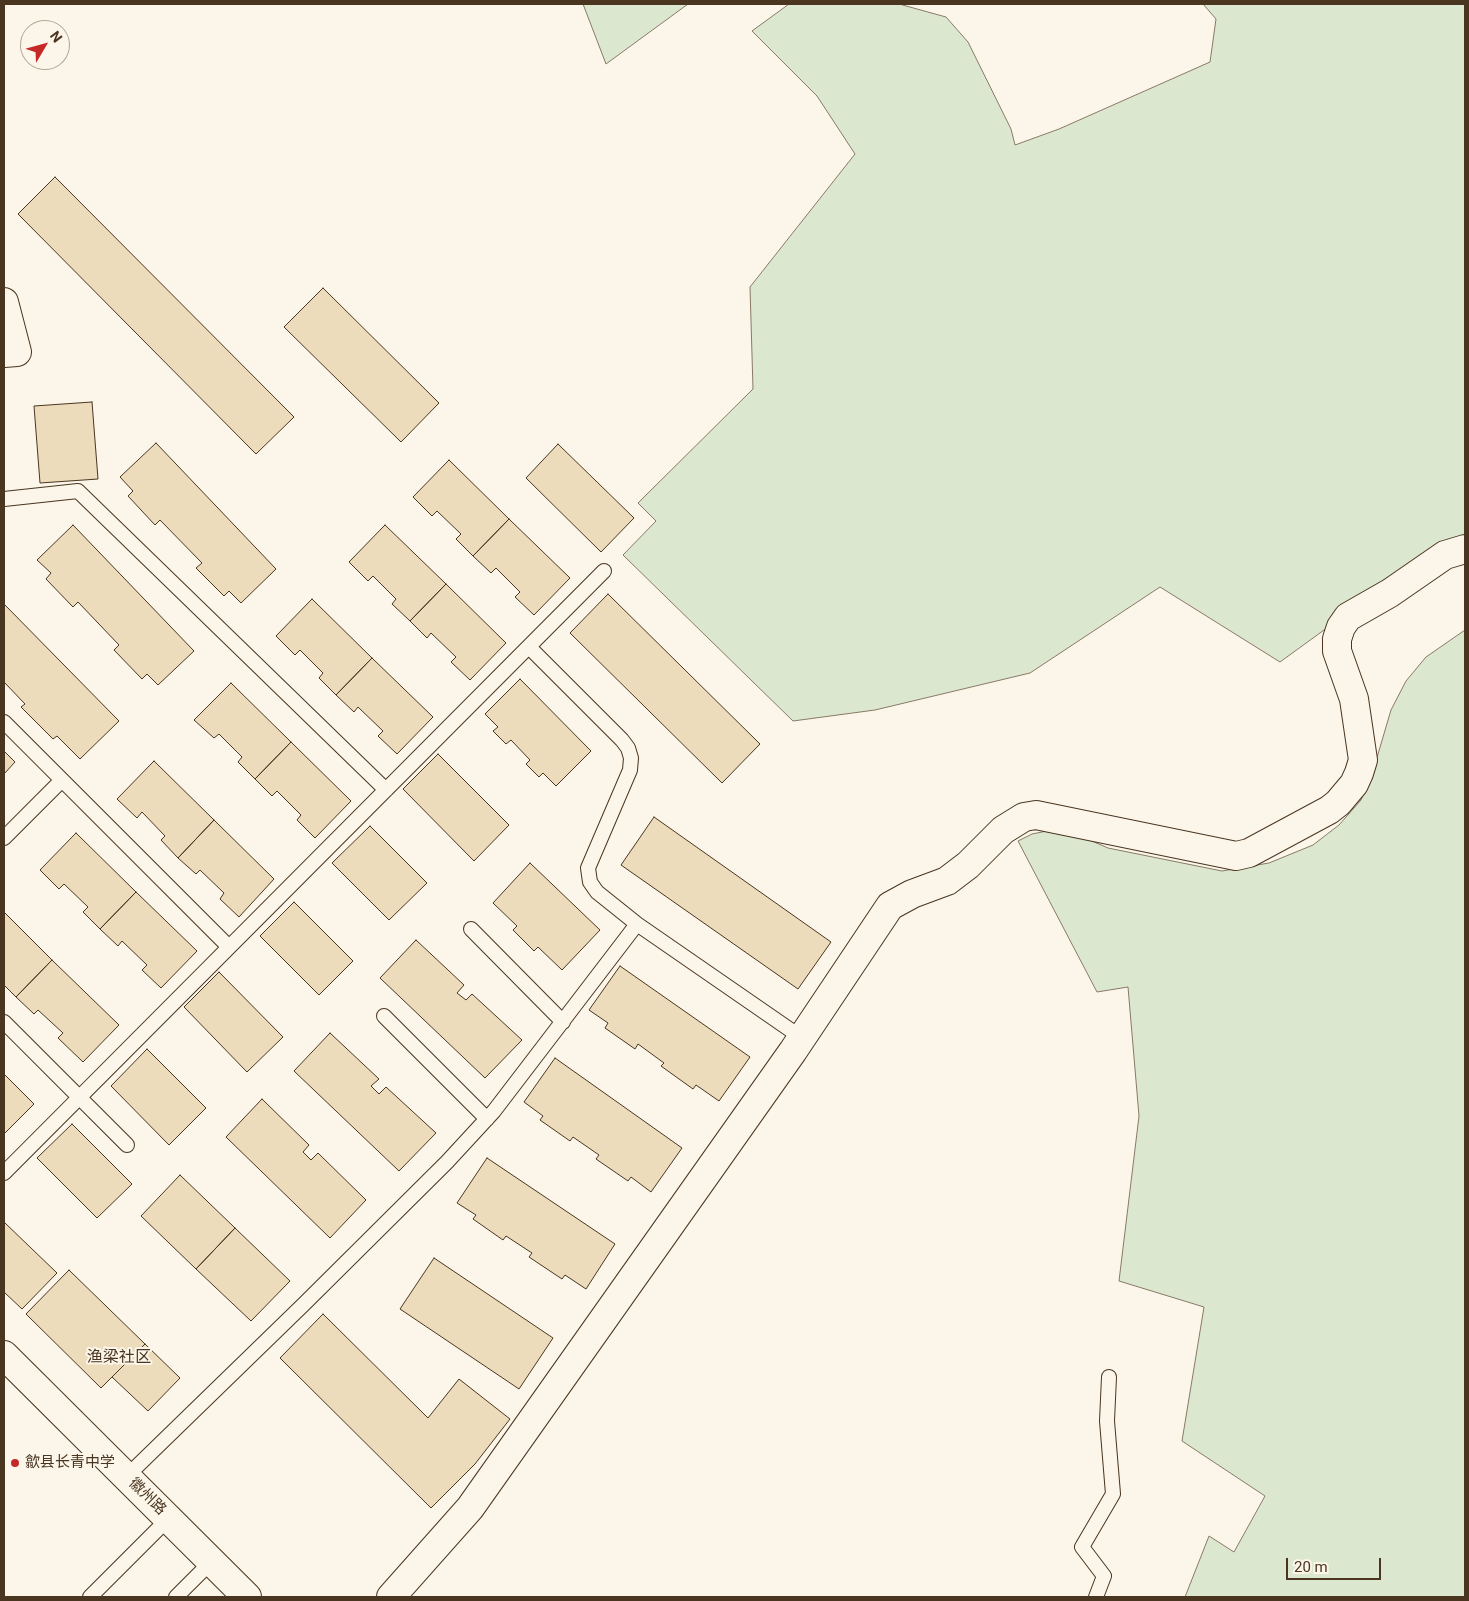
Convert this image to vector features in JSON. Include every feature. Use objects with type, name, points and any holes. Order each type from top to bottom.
[{"type":"street","points":[[4,302],[16,352],[4,353]]},
{"type":"street","points":[[391,1597],[470,1508],[802,1038],[890,906],[912,894],[947,880],[968,865],[1003,830],[1024,817],[1036,815],[1236,856],[1249,853],[1338,803],[1354,784],[1360,773],[1363,760],[1354,699],[1337,652],[1337,639],[1341,627],[1348,617],[1390,593],[1445,555],[1465,549]]},
{"type":"street","name":"徽州路","points":[[4,1355],[248,1597]]},
{"type":"lane","points":[[4,499],[78,491],[386,790]]},
{"type":"lane","points":[[4,1174],[604,572]]},
{"type":"lane","points":[[529,647],[622,740],[628,748],[631,758],[630,770],[588,868],[590,882],[597,892],[637,924],[802,1038]]},
{"type":"lane","points":[[4,722],[229,947]]},
{"type":"lane","points":[[4,838],[62,780]]},
{"type":"lane","points":[[127,1476],[304,1305],[440,1169],[487,1119],[637,924]]},
{"type":"lane","points":[[471,929],[563,1022]]},
{"type":"lane","points":[[384,1016],[487,1119]]},
{"type":"lane","points":[[4,1022],[127,1145]]},
{"type":"lane","points":[[1096,1597],[1104,1576],[1082,1547],[1113,1494],[1107,1421],[1109,1377]]},
{"type":"lane","points":[[90,1597],[170,1518]]},
{"type":"lane","points":[[176,1597],[212,1561]]},
{"type":"green space","points":[[583,4],[688,4],[606,64]]},
{"type":"green space","points":[[789,4],[899,4],[946,17],[968,42],[1011,129],[1015,145],[1059,129],[1210,62],[1216,19],[1203,4],[1465,4],[1465,536],[1437,548],[1280,662],[1160,587],[1030,673],[875,710],[793,721],[623,555],[656,521],[638,503],[753,389],[750,287],[855,154],[817,96],[752,31]]},
{"type":"green space","points":[[1465,630],[1465,1597],[1185,1597],[1209,1536],[1234,1552],[1265,1496],[1182,1441],[1204,1307],[1119,1281],[1139,1116],[1128,987],[1097,992],[1018,841],[1032,834],[1047,831],[1078,835],[1108,848],[1222,871],[1269,863],[1313,845],[1339,825],[1361,800],[1373,771],[1391,710],[1406,681],[1426,657]]},
{"type":"building","points":[[55,177],[294,417],[256,454],[18,214]]},
{"type":"building","points":[[323,288],[439,403],[401,442],[284,327]]},
{"type":"building","points":[[92,402],[98,479],[40,483],[34,406]]},
{"type":"building","points":[[156,443],[276,569],[241,603],[229,591],[224,596],[196,568],[202,563],[160,520],[155,525],[128,496],[133,491],[120,477]]},
{"type":"building","points":[[558,444],[634,518],[601,552],[526,478]]},
{"type":"building","points":[[449,460],[509,519],[473,556],[456,539],[461,534],[437,511],[432,516],[413,497]]},
{"type":"building","points":[[509,519],[570,578],[534,615],[515,597],[520,592],[496,568],[491,573],[473,556]]},
{"type":"building","points":[[73,525],[194,651],[158,685],[147,674],[142,679],[114,650],[119,645],[78,602],[73,607],[46,579],[51,573],[37,560]]},
{"type":"building","points":[[385,525],[446,584],[410,621],[392,604],[396,599],[373,576],[368,581],[349,562]]},
{"type":"building","points":[[446,584],[506,643],[470,680],[451,662],[456,657],[431,633],[427,638],[410,621]]},
{"type":"building","points":[[608,594],[760,744],[722,783],[570,633]]},
{"type":"building","points":[[312,599],[372,658],[336,695],[319,678],[323,673],[300,650],[295,655],[276,636]]},
{"type":"building","points":[[4,604],[119,721],[80,759],[57,736],[53,739],[21,707],[25,704],[4,682]]},
{"type":"building","points":[[372,658],[433,717],[397,754],[378,736],[383,731],[358,707],[354,712],[336,695]]},
{"type":"building","points":[[520,679],[591,751],[556,786],[543,773],[539,777],[526,764],[530,760],[511,740],[506,744],[493,731],[498,727],[485,714]]},
{"type":"building","points":[[231,683],[291,742],[255,779],[238,762],[242,757],[219,734],[214,738],[194,720]]},
{"type":"building","points":[[291,742],[351,801],[315,838],[297,820],[301,815],[277,791],[272,796],[255,779]]},
{"type":"building","points":[[4,751],[15,762],[4,774]]},
{"type":"building","points":[[438,754],[509,825],[474,861],[403,789]]},
{"type":"building","points":[[154,761],[214,820],[178,858],[161,840],[165,836],[142,812],[137,818],[117,799]]},
{"type":"building","points":[[654,817],[831,942],[798,989],[621,865]]},
{"type":"building","points":[[214,820],[274,879],[239,917],[220,899],[224,893],[200,870],[196,874],[178,858]]},
{"type":"building","points":[[370,826],[427,883],[389,920],[332,863]]},
{"type":"building","points":[[76,833],[136,892],[100,929],[83,912],[88,907],[64,884],[59,889],[40,870]]},
{"type":"building","points":[[530,863],[600,930],[562,970],[538,947],[534,951],[513,930],[517,926],[493,903]]},
{"type":"building","points":[[136,892],[197,951],[161,988],[142,970],[147,965],[122,941],[118,946],[100,929]]},
{"type":"building","points":[[294,902],[353,961],[319,995],[260,936]]},
{"type":"building","points":[[4,912],[52,960],[16,997],[4,985]]},
{"type":"building","points":[[416,940],[464,985],[457,993],[466,1000],[472,994],[522,1040],[485,1078],[380,978]]},
{"type":"building","points":[[52,960],[119,1025],[83,1062],[58,1038],[63,1033],[38,1010],[34,1014],[16,997]]},
{"type":"building","points":[[620,966],[750,1057],[719,1101],[696,1085],[693,1089],[661,1066],[664,1063],[638,1044],[635,1049],[605,1028],[608,1023],[589,1010]]},
{"type":"building","points":[[219,972],[283,1037],[247,1072],[184,1007]]},
{"type":"building","points":[[330,1033],[379,1079],[371,1086],[379,1094],[386,1087],[436,1133],[399,1171],[294,1071]]},
{"type":"building","points":[[147,1049],[206,1108],[169,1145],[111,1086]]},
{"type":"building","points":[[555,1058],[682,1148],[651,1192],[631,1177],[628,1181],[596,1159],[599,1155],[573,1137],[570,1141],[540,1120],[543,1116],[524,1102]]},
{"type":"building","points":[[4,1074],[34,1104],[4,1134]]},
{"type":"building","points":[[262,1099],[309,1145],[303,1152],[311,1160],[318,1153],[366,1200],[330,1238],[226,1137]]},
{"type":"building","points":[[72,1124],[132,1184],[97,1218],[37,1158]]},
{"type":"building","points":[[487,1158],[615,1244],[586,1289],[565,1275],[562,1279],[529,1257],[532,1253],[506,1236],[503,1240],[473,1219],[476,1215],[457,1203]]},
{"type":"building","points":[[180,1175],[235,1228],[196,1269],[141,1216]]},
{"type":"building","points":[[4,1222],[57,1273],[22,1309],[4,1292]]},
{"type":"building","points":[[235,1228],[290,1281],[251,1321],[196,1269]]},
{"type":"building","points":[[434,1258],[553,1338],[519,1389],[400,1309]]},
{"type":"building","points":[[69,1270],[145,1344],[101,1388],[26,1314]]},
{"type":"building","points":[[323,1314],[428,1418],[459,1379],[510,1419],[475,1464],[431,1508],[280,1358]]},
{"type":"building","points":[[145,1344],[180,1378],[148,1411],[112,1377]]},
{"type":"place","name":"歙县长青中学","points":[[15,1463]]},
{"type":"district","name":"渔梁社区","points":[[119,1358]]}]
